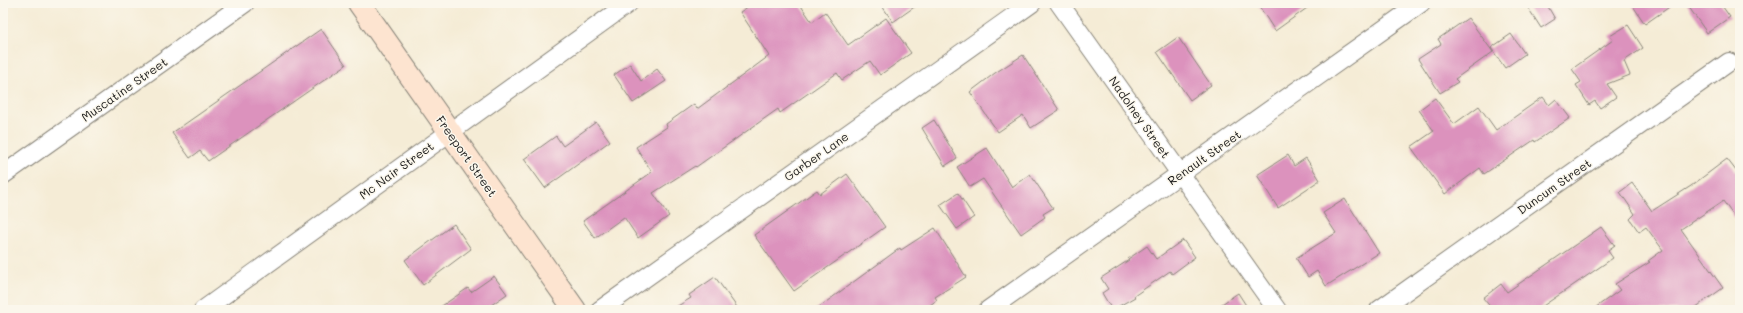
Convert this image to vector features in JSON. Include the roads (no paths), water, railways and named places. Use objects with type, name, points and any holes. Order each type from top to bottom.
[{"type":"main road","name":"Freeport Street","points":[[359,3],[561,288],[575,310]]},
{"type":"street","name":"Muscatine Street","points":[[3,174],[245,3]]},
{"type":"street","name":"Mc Nair Street","points":[[202,310],[629,3]]},
{"type":"street","name":"Garber Lane","points":[[600,310],[1032,3]]},
{"type":"street","name":"Nadolney Street","points":[[1059,3],[1277,310]]},
{"type":"street","name":"Renault Street","points":[[988,310],[1421,3]]},
{"type":"street","name":"Duncum Street","points":[[1379,310],[1729,62]]}]
